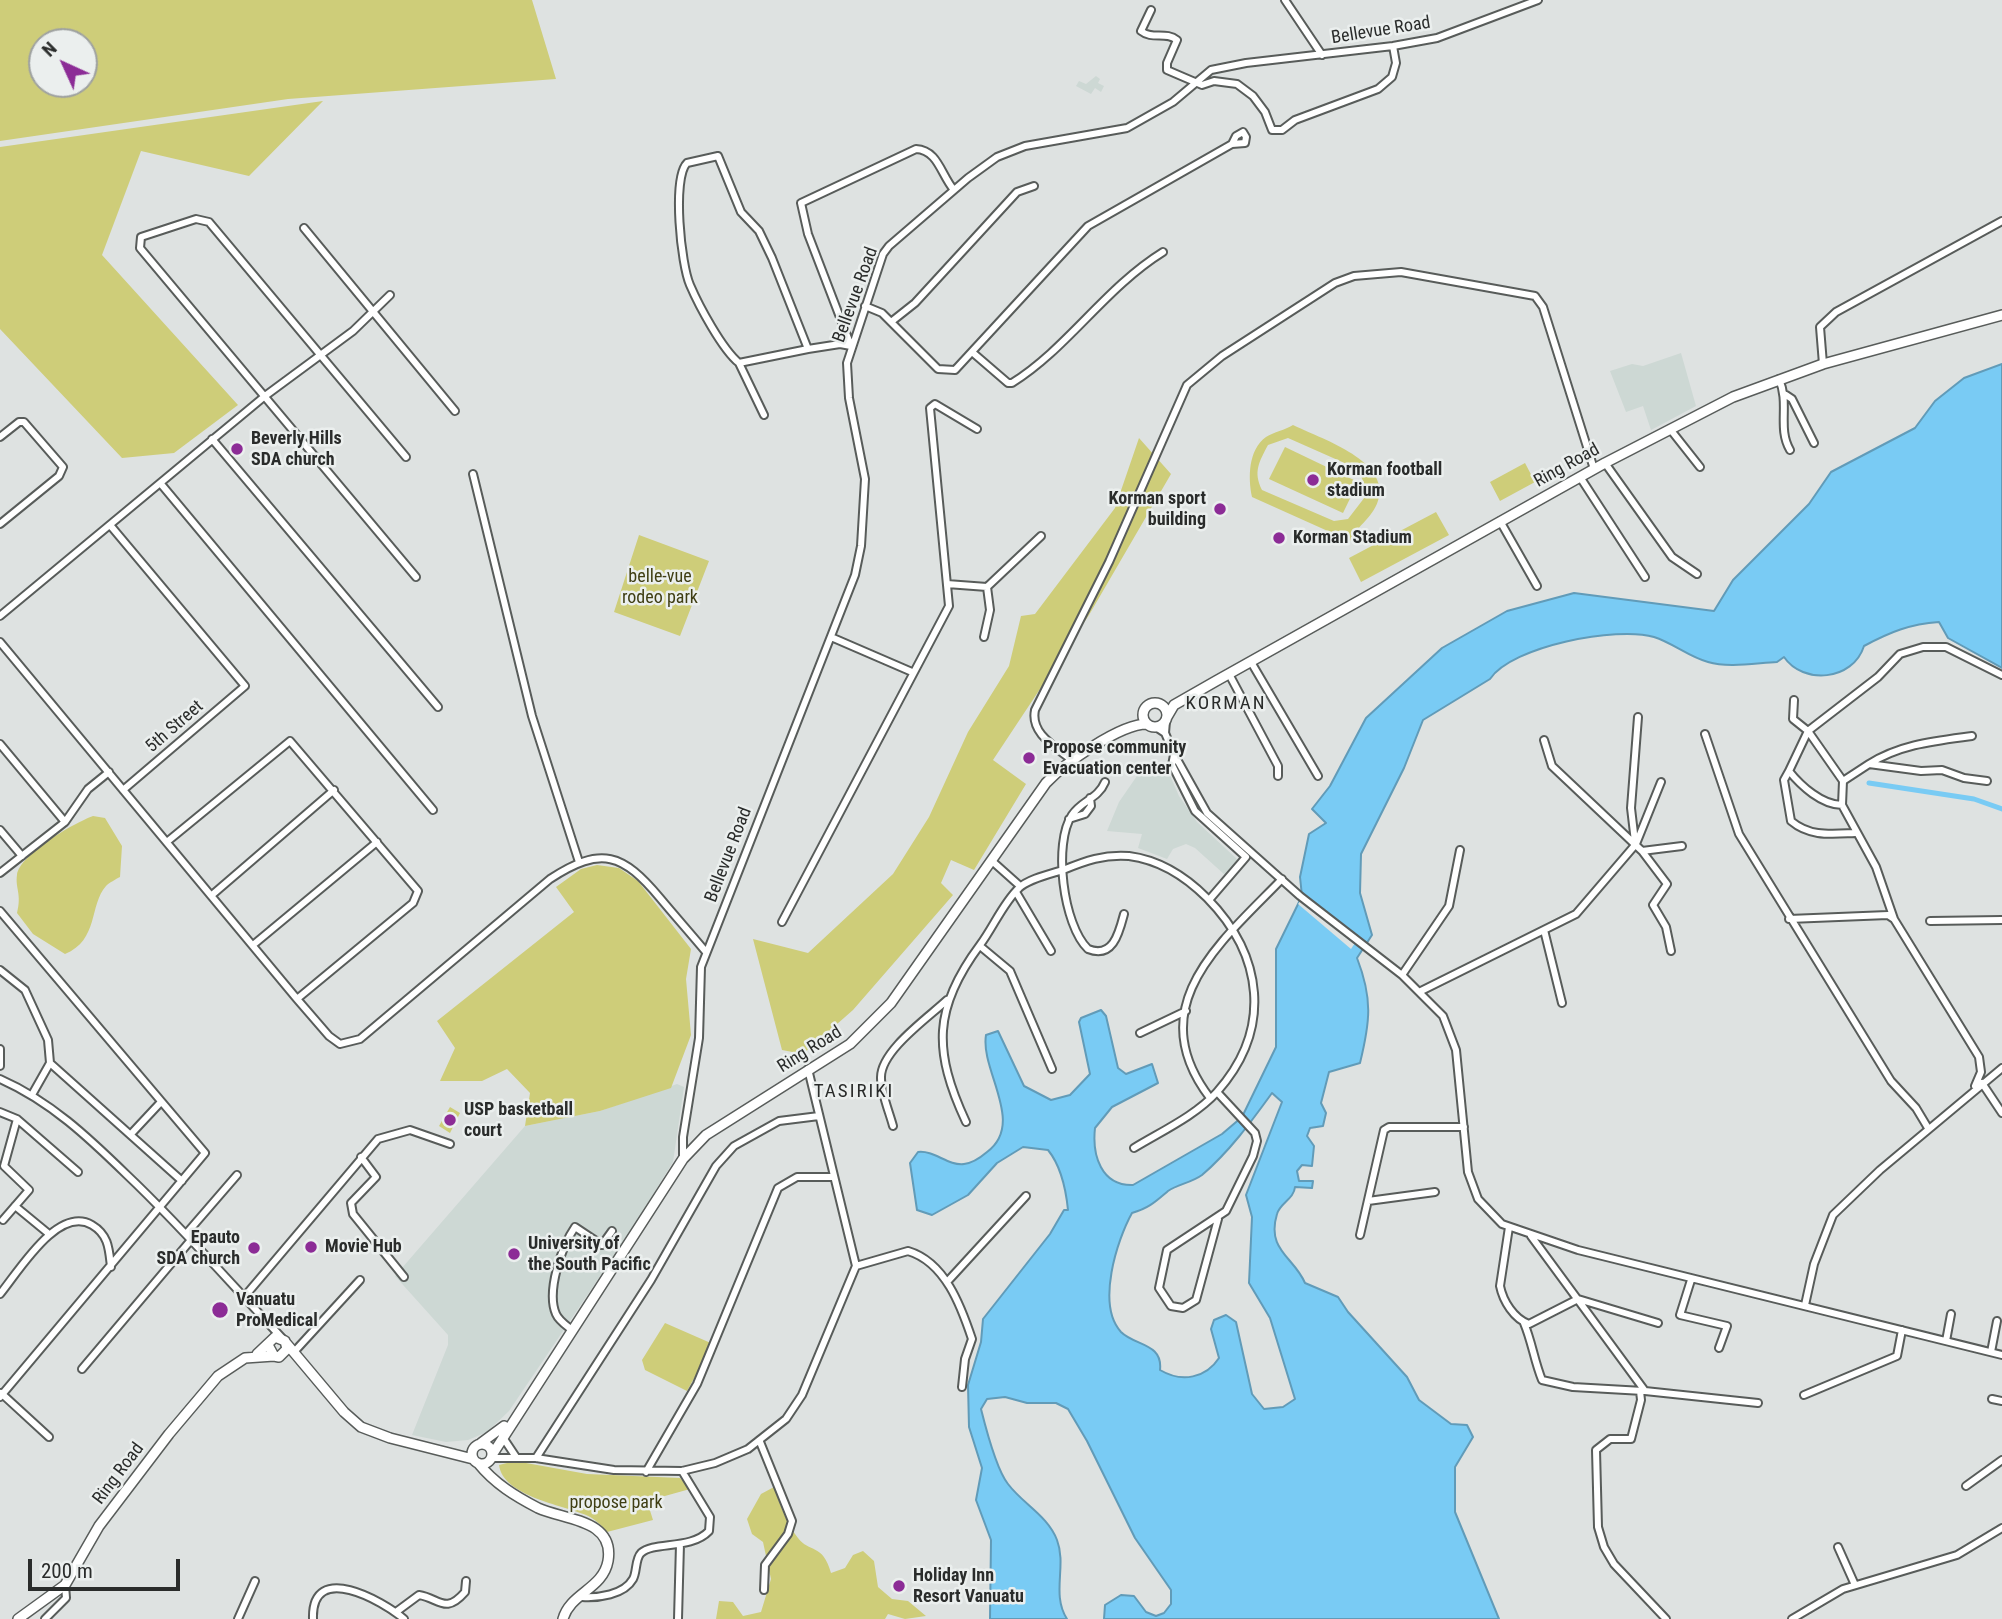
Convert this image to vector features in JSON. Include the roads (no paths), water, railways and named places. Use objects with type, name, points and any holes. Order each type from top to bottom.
[{"type":"main road","name":"Ring Road","points":[[1161,705],[1174,705],[1594,469],[1733,397],[1823,364],[2002,315]]},
{"type":"main road","points":[[1151,704],[1161,705],[1166,719],[1152,725],[1143,714],[1151,704]]},
{"type":"main road","name":"Ring Road","points":[[1166,719],[1174,705]]},
{"type":"main road","name":"Ring Road","points":[[492,1455],[683,1159],[706,1135],[850,1044],[876,1021],[1046,783],[1073,761],[1133,726],[1143,714]]},
{"type":"main road","name":"Ring Road","points":[[1133,726],[1152,725]]},
{"type":"main road","points":[[275,1337],[285,1341],[286,1351],[276,1356],[268,1343],[275,1337]]},
{"type":"main road","name":"Ring Road","points":[[285,1341],[344,1412],[360,1427],[475,1461]]},
{"type":"main road","name":"Ring Road","points":[[18,1619],[65,1585],[99,1526],[169,1434],[218,1376],[240,1360],[254,1355],[268,1343]]},
{"type":"main road","name":"Ring Road","points":[[254,1355],[276,1356],[310,1371]]},
{"type":"main road","name":"Ring Road","points":[[436,1451],[462,1450],[490,1439],[518,1413]]},
{"type":"main road","points":[[505,1490],[489,1447],[478,1444],[472,1450],[475,1461],[505,1490],[542,1509],[589,1523],[605,1539],[608,1550],[603,1573],[582,1597],[571,1604],[563,1619]]},
{"type":"main road","points":[[475,1461],[492,1455]]},
{"type":"street","points":[[1285,0],[1322,55]]},
{"type":"street","name":"Bellevue Road","points":[[683,1159],[683,1137],[699,1038],[698,985],[706,953],[855,575],[863,519],[865,479],[846,380],[851,346],[883,254],[981,167],[1014,150],[1128,128],[1173,102],[1211,70],[1228,65],[1393,47],[1437,37],[1538,0]]},
{"type":"street","points":[[1151,10],[1141,31],[1152,37],[1166,36],[1177,40],[1166,66],[1172,74],[1202,85],[1214,81],[1237,85],[1253,96],[1265,112],[1272,130],[1282,130],[1295,120],[1378,89],[1392,77],[1396,63],[1393,47]]},
{"type":"street","points":[[865,306],[882,313],[945,371],[955,370],[1088,226],[1232,144]]},
{"type":"street","points":[[739,363],[831,345],[851,346],[808,234],[801,203],[916,149],[925,150],[934,156],[942,174],[954,190]]},
{"type":"street","points":[[764,415],[739,363],[707,316],[685,269],[679,177],[682,167],[697,159],[718,156],[741,212],[760,231],[808,349]]},
{"type":"street","points":[[891,322],[915,303],[1017,192],[1034,186]]},
{"type":"street","points":[[406,457],[209,222],[196,219],[141,237],[140,248],[416,577]]},
{"type":"street","points":[[1823,364],[1820,327],[1836,312],[2002,221]]},
{"type":"street","points":[[304,229],[455,411]]},
{"type":"street","points":[[972,352],[1008,383],[1012,383],[1127,278],[1163,252]]},
{"type":"street","points":[[1073,761],[1039,733],[1033,720],[1035,710],[1109,562],[1187,385],[1222,356],[1335,283],[1354,276],[1401,272],[1535,296],[1543,307],[1594,469]]},
{"type":"street","points":[[0,616],[264,396],[372,314],[390,295]]},
{"type":"street","points":[[1779,379],[1786,396],[1783,428],[1790,450]]},
{"type":"street","points":[[1786,396],[1792,399],[1814,443]]},
{"type":"street","points":[[782,922],[949,606],[930,408],[934,404],[977,429]]},
{"type":"street","points":[[0,437],[19,422],[24,422],[61,463],[62,469],[0,524]]},
{"type":"street","points":[[1670,429],[1700,467]]},
{"type":"street","points":[[212,439],[438,707]]},
{"type":"street","points":[[1605,463],[1672,557],[1697,574]]},
{"type":"street","points":[[473,474],[532,716],[579,862]]},
{"type":"street","points":[[1580,477],[1645,577]]},
{"type":"street","points":[[161,484],[433,810]]},
{"type":"street","points":[[1500,521],[1538,586]]},
{"type":"street","name":"5th Street","points":[[110,525],[246,686],[123,790]]},
{"type":"street","points":[[947,584],[987,587],[1041,536]]},
{"type":"street","points":[[984,637],[990,610],[987,587]]},
{"type":"street","points":[[831,637],[912,672]]},
{"type":"street","points":[[0,642],[334,1042],[353,1043],[551,879],[579,862],[593,860],[628,864],[706,953]]},
{"type":"street","points":[[1855,833],[1820,835],[1802,830],[1791,821],[1784,780],[1808,731],[1878,677],[1894,658],[1923,647],[1946,647],[2002,675]]},
{"type":"street","points":[[1251,662],[1318,776]]},
{"type":"street","points":[[1228,674],[1278,766],[1278,776]]},
{"type":"street","points":[[1794,700],[1793,719],[1808,731],[1843,781],[1842,805],[1876,867],[1894,919],[1979,1057],[1981,1072],[1974,1089]]},
{"type":"street","points":[[1636,844],[1631,808],[1638,717]]},
{"type":"street","points":[[1166,719],[1165,733],[1202,819],[1226,840],[1283,879],[1300,897],[1402,975],[1440,1013],[1452,1036],[1468,1172],[1478,1199],[1486,1210],[1509,1227],[1547,1240],[1691,1280],[1805,1305],[2002,1355]]},
{"type":"street","points":[[1152,725],[1165,733]]},
{"type":"street","points":[[1705,734],[1739,834],[1788,919],[1891,1081],[1916,1108],[1928,1128]]},
{"type":"street","points":[[1843,781],[1889,752],[1972,736]]},
{"type":"street","points":[[1544,740],[1552,766],[1642,850],[1667,884],[1653,905],[1666,928],[1671,951]]},
{"type":"street","points":[[168,841],[290,741],[418,891],[413,903],[297,999]]},
{"type":"street","points":[[0,744],[65,822]]},
{"type":"street","points":[[1869,764],[1921,771],[1942,770],[1964,778],[1987,781]]},
{"type":"street","points":[[1788,771],[1799,784],[1822,799],[1842,805]]},
{"type":"street","points":[[0,873],[65,822],[88,789],[108,772]]},
{"type":"street","points":[[1105,782],[1102,789],[1081,803],[1069,819],[1062,838],[1063,881],[1075,926],[1088,949],[1102,951],[1111,947],[1118,936],[1124,914]]},
{"type":"street","points":[[1419,992],[1576,914],[1636,844],[1661,782]]},
{"type":"street","points":[[212,894],[334,790]]},
{"type":"street","points":[[1194,800],[1228,832],[1244,850],[1246,857],[1209,900]]},
{"type":"street","points":[[1202,819],[1208,814]]},
{"type":"street","points":[[1214,830],[1219,823]]},
{"type":"street","points":[[0,830],[22,856]]},
{"type":"street","points":[[1226,840],[1228,832]]},
{"type":"street","points":[[253,945],[377,842]]},
{"type":"street","points":[[1642,850],[1682,846]]},
{"type":"street","points":[[1402,975],[1449,906],[1460,850]]},
{"type":"street","points":[[893,1126],[882,1085],[882,1067],[905,1038],[947,1000],[1018,889],[1081,861],[1100,857],[1138,858],[1172,870],[1209,900],[1234,929],[1252,975],[1253,1021],[1244,1050],[1217,1092],[1193,1112],[1134,1149]]},
{"type":"street","points":[[992,861],[1018,889],[1051,951]]},
{"type":"street","points":[[1210,1098],[1196,1076],[1187,1053],[1183,1027],[1189,992],[1200,967],[1283,879]]},
{"type":"street","points":[[0,911],[205,1153],[162,1208],[1,1394],[49,1437]]},
{"type":"street","points":[[1788,919],[1888,915],[1894,919]]},
{"type":"street","points":[[1930,921],[2002,920]]},
{"type":"street","points":[[1544,930],[1562,1003]]},
{"type":"street","points":[[980,946],[1010,971],[1052,1069]]},
{"type":"street","points":[[0,970],[25,990],[48,1040],[50,1063],[33,1093]]},
{"type":"street","points":[[947,1000],[942,1037],[955,1097],[966,1122]]},
{"type":"street","points":[[1140,1033],[1186,1012]]},
{"type":"street","points":[[0,1049],[0,1066]]},
{"type":"street","points":[[50,1063],[181,1181]]},
{"type":"street","points":[[1805,1305],[1814,1264],[1833,1215],[1928,1128],[2002,1068]]},
{"type":"street","points":[[492,1455],[536,1458],[585,1467],[646,1472],[682,1471],[726,1460],[760,1442],[786,1419],[802,1395],[856,1266],[808,1069]]},
{"type":"street","points":[[0,1079],[33,1093],[66,1118],[162,1208],[285,1341]]},
{"type":"street","points":[[1982,1083],[2002,1113]]},
{"type":"street","points":[[1217,1092],[1255,1133],[1256,1146],[1232,1203],[1218,1219],[1167,1250],[1159,1288],[1171,1306],[1188,1307],[1200,1293],[1218,1219]]},
{"type":"street","points":[[131,1135],[160,1103]]},
{"type":"street","points":[[0,1112],[17,1119],[78,1172]]},
{"type":"street","points":[[536,1458],[651,1280],[716,1166],[734,1146],[779,1121],[819,1116]]},
{"type":"street","points":[[2,1220],[29,1190],[5,1166],[17,1119]]},
{"type":"street","points":[[1360,1235],[1385,1129],[1464,1127]]},
{"type":"street","points":[[244,1296],[378,1139],[403,1131],[421,1132],[450,1144]]},
{"type":"street","points":[[360,1157],[376,1177],[351,1203],[354,1214],[404,1277]]},
{"type":"street","points":[[186,1234],[237,1175]]},
{"type":"street","points":[[646,1472],[697,1384],[778,1188],[797,1177],[834,1177]]},
{"type":"street","points":[[1368,1200],[1434,1192]]},
{"type":"street","points":[[947,1282],[1026,1196]]},
{"type":"street","points":[[15,1206],[49,1234]]},
{"type":"street","points":[[0,1293],[49,1234],[67,1222],[86,1222],[96,1227],[109,1242],[111,1267]]},
{"type":"street","points":[[572,1330],[557,1315],[553,1300],[565,1246],[576,1227],[602,1245],[612,1231]]},
{"type":"street","points":[[1509,1227],[1504,1289],[1509,1306],[1524,1323],[1542,1380],[1573,1387],[1759,1403]]},
{"type":"street","points":[[1530,1234],[1642,1391],[1631,1438],[1610,1439],[1596,1450],[1598,1527],[1614,1564],[1666,1619]]},
{"type":"street","points":[[82,1369],[191,1240]]},
{"type":"street","points":[[1547,1240],[1548,1258]]},
{"type":"street","points":[[856,1266],[908,1251],[923,1257],[947,1282],[972,1339],[965,1359],[962,1387]]},
{"type":"street","points":[[294,1352],[360,1280]]},
{"type":"street","points":[[1691,1280],[1680,1315],[1727,1326],[1719,1348]]},
{"type":"street","points":[[1524,1323],[1529,1324],[1578,1299],[1658,1323]]},
{"type":"street","points":[[1946,1341],[1951,1314]]},
{"type":"street","points":[[266,1321],[268,1343]]},
{"type":"street","points":[[1991,1352],[1997,1321]]},
{"type":"street","points":[[1804,1395],[1897,1356],[1902,1330]]},
{"type":"street","points":[[1992,1399],[2002,1401]]},
{"type":"street","points":[[502,1436],[516,1457]]},
{"type":"street","points":[[760,1442],[792,1521],[788,1534],[765,1565],[764,1590]]},
{"type":"street","points":[[1966,1486],[2002,1460]]},
{"type":"street","points":[[582,1597],[601,1597],[624,1588],[633,1579],[640,1554],[704,1536],[711,1524],[705,1507],[682,1471]]},
{"type":"street","points":[[1792,1619],[1855,1585],[1956,1555],[2002,1528]]},
{"type":"street","points":[[678,1619],[680,1544]]},
{"type":"street","points":[[1838,1547],[1855,1585]]},
{"type":"street","points":[[238,1619],[255,1581]]},
{"type":"street","points":[[396,1612],[419,1595],[438,1604],[449,1604],[465,1592],[466,1581]]},
{"type":"street","points":[[45,1619],[64,1602],[65,1585]]},
{"type":"street","points":[[313,1619],[316,1600],[338,1588],[364,1594],[404,1619]]},
{"type":"water","points":[[2002,364],[2002,668],[1948,638],[1939,622],[1909,627],[1883,637],[1864,646],[1850,666],[1827,675],[1803,672],[1792,666],[1784,657],[1777,662],[1716,664],[1694,657],[1654,637],[1637,634],[1592,637],[1542,648],[1502,667],[1490,679],[1423,720],[1404,768],[1361,854],[1360,893],[1372,935],[1357,958],[1368,998],[1368,1023],[1360,1063],[1329,1072],[1321,1103],[1326,1113],[1323,1126],[1310,1128],[1307,1136],[1314,1146],[1312,1166],[1302,1165],[1297,1171],[1299,1181],[1313,1181],[1312,1188],[1295,1187],[1277,1214],[1275,1236],[1278,1245],[1305,1283],[1338,1297],[1348,1312],[1407,1377],[1419,1400],[1451,1424],[1467,1425],[1473,1437],[1455,1467],[1455,1512],[1499,1619],[1104,1619],[1105,1605],[1121,1595],[1134,1596],[1146,1612],[1156,1616],[1164,1613],[1171,1604],[1171,1590],[1135,1538],[1087,1441],[1068,1409],[1056,1403],[1027,1403],[1005,1397],[987,1399],[981,1409],[989,1438],[999,1469],[1008,1484],[1048,1524],[1057,1540],[1061,1560],[1060,1600],[1067,1619],[990,1619],[991,1540],[976,1500],[982,1468],[969,1427],[968,1385],[981,1342],[983,1319],[1050,1234],[1064,1210],[1068,1210],[1062,1178],[1048,1150],[1023,1147],[997,1163],[968,1195],[932,1215],[917,1210],[910,1163],[918,1152],[964,1164],[979,1158],[998,1140],[1002,1127],[1002,1112],[989,1064],[986,1035],[998,1031],[1024,1086],[1051,1100],[1070,1095],[1090,1074],[1079,1022],[1081,1018],[1101,1010],[1106,1016],[1118,1068],[1126,1074],[1152,1064],[1158,1083],[1112,1107],[1095,1128],[1095,1148],[1101,1167],[1106,1175],[1122,1184],[1133,1185],[1222,1134],[1242,1117],[1276,1047],[1276,949],[1302,896],[1300,877],[1309,834],[1326,823],[1312,809],[1330,786],[1366,718],[1442,648],[1507,611],[1574,593],[1714,611],[1733,580],[1809,504],[1831,472],[1915,428],[1935,401],[1964,378]],"holes":[[[1272,1093],[1282,1102],[1246,1195],[1252,1217],[1249,1283],[1270,1318],[1295,1399],[1283,1407],[1264,1409],[1252,1394],[1236,1322],[1226,1315],[1214,1320],[1211,1329],[1219,1358],[1214,1365],[1193,1376],[1168,1374],[1160,1370],[1160,1361],[1153,1350],[1121,1332],[1110,1306],[1110,1290],[1115,1255],[1132,1213],[1202,1175],[1248,1126]]]},
{"type":"waterway","points":[[1869,783],[1974,799],[2002,809]]},
{"type":"place","name":"Beverly Hills SDA church","points":[[237,449]]},
{"type":"place","name":"Korman football stadium","points":[[1313,480]]},
{"type":"place","name":"Korman sport building","points":[[1220,509]]},
{"type":"place","name":"Korman Stadium","points":[[1279,538]]},
{"type":"place","name":"Propose community Evacuation center","points":[[1029,758]]},
{"type":"place","name":"USP basketball court","points":[[450,1120]]},
{"type":"place","name":"Movie Hub","points":[[311,1247]]},
{"type":"place","name":"Epauto SDA church","points":[[254,1248]]},
{"type":"place","name":"University of the South Pacific","points":[[514,1254]]},
{"type":"place","name":"Vanuatu ProMedical","points":[[220,1310]]},
{"type":"place","name":"Holiday Inn Resort Vanuatu","points":[[899,1586]]},
{"type":"district","name":"KORMAN","points":[[1226,704]]},
{"type":"district","name":"TASIRIKI","points":[[854,1092]]},
{"type":"park label","name":"belle-vue rodeo park","points":[[660,587]]},
{"type":"park label","name":"propose park","points":[[616,1503]]}]
